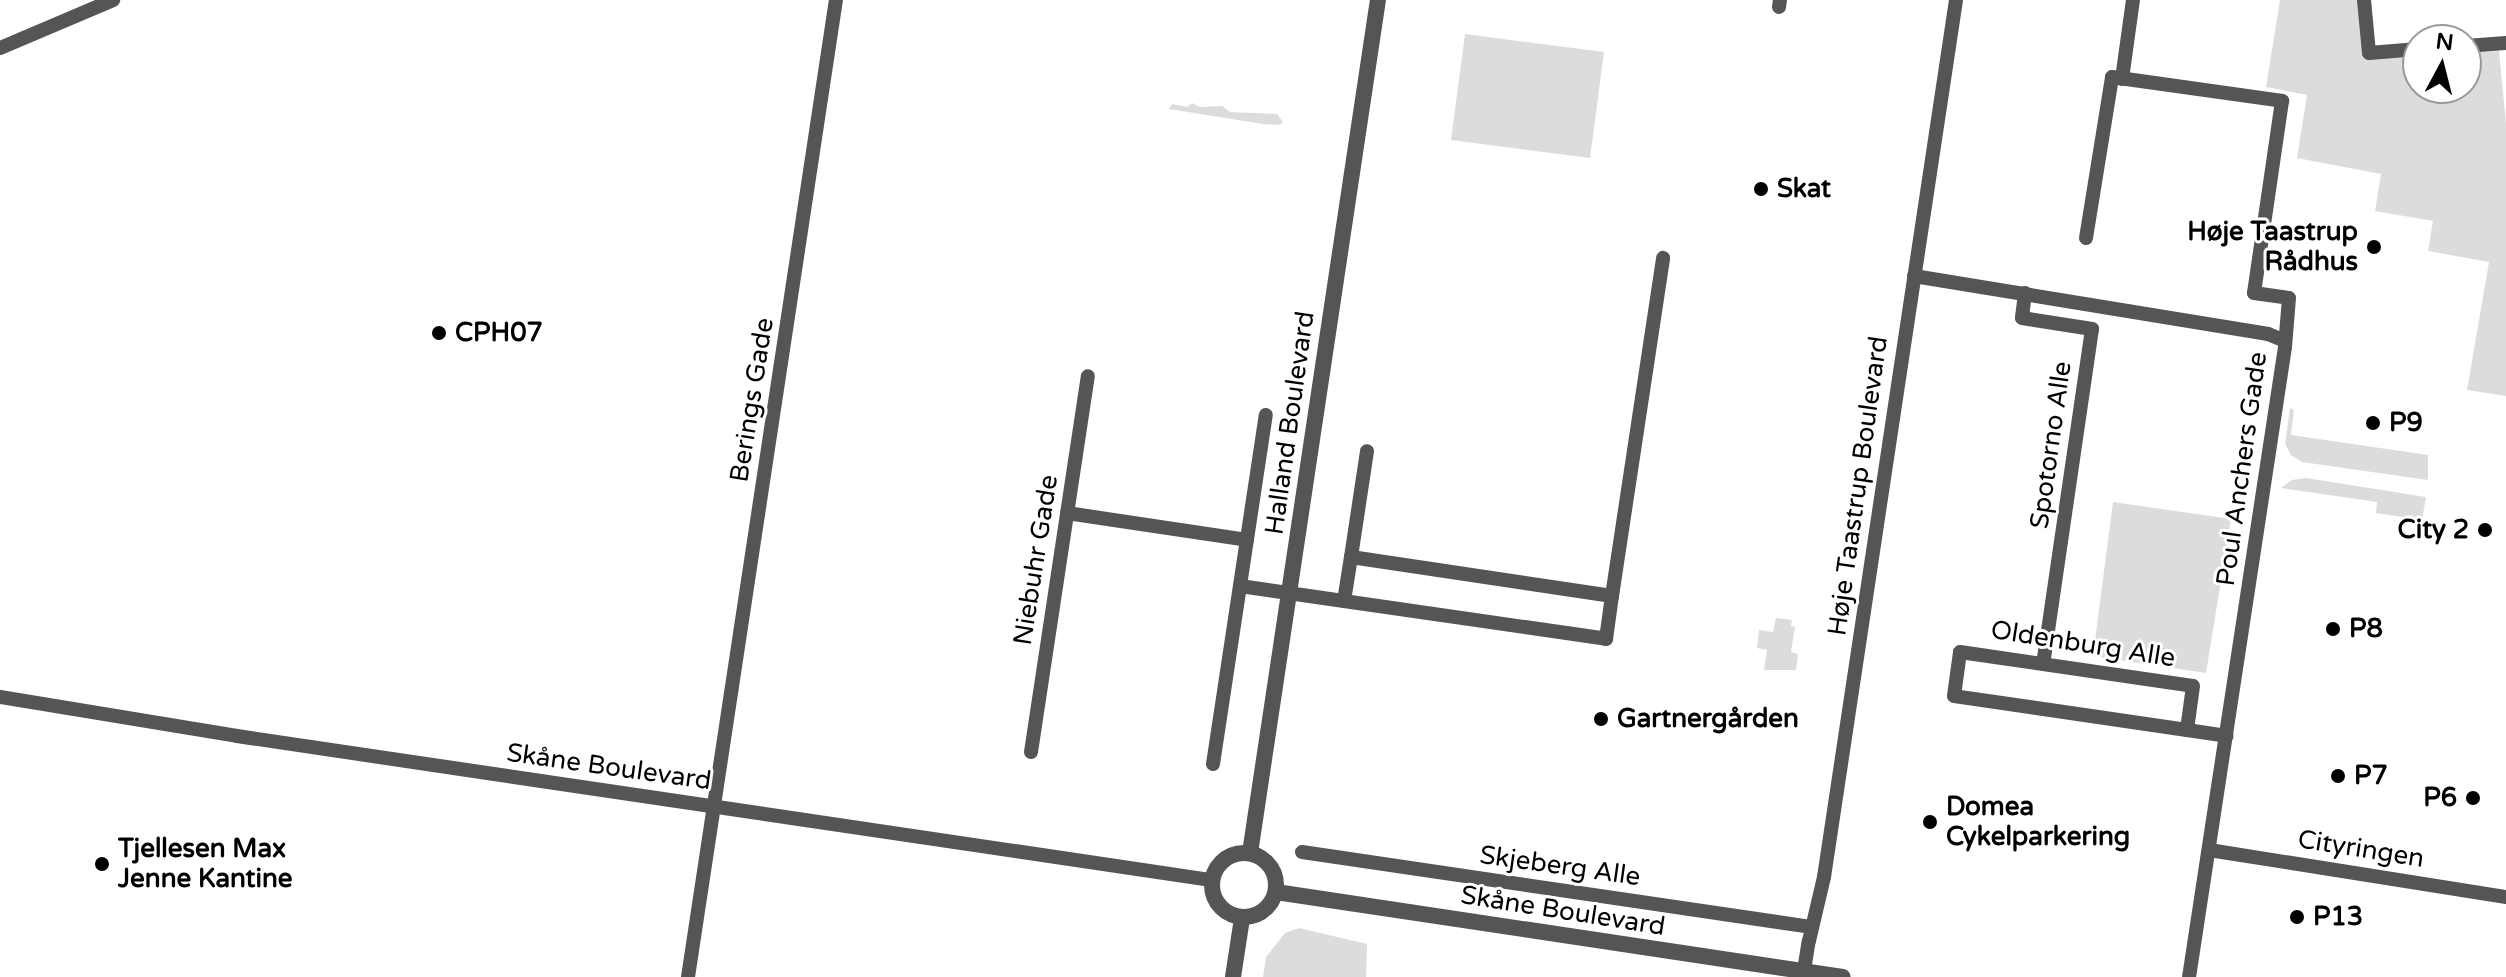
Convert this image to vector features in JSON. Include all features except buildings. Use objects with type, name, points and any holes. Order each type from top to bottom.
[{"type":"street","points":[[0,48],[113,0]]},
{"type":"street","name":"Berings Gade","points":[[688,977],[836,0]]},
{"type":"street","name":"Halland Boulevard","points":[[1250,853],[1378,0]]},
{"type":"street","name":"Høje Taastrup Boulevard","points":[[1803,977],[1824,877],[1956,0]]},
{"type":"street","points":[[2122,79],[2133,0]]},
{"type":"street","points":[[2364,0],[2369,53],[2402,50]]},
{"type":"street","points":[[2482,45],[2506,43]]},
{"type":"street","points":[[2086,238],[2112,77],[2282,101],[2254,293],[2289,298],[2283,340]]},
{"type":"street","points":[[1240,586],[1606,639],[1663,258]]},
{"type":"street","name":"Poul Anchers Gade","points":[[1914,276],[2268,334],[2283,340],[2285,347],[2189,977]]},
{"type":"street","name":"Spotorno Alle","points":[[2025,293],[2022,318],[2092,329],[2043,663]]},
{"type":"street","name":"Niebuhr Gade","points":[[1031,752],[1088,376]]},
{"type":"street","points":[[1213,764],[1266,415]]},
{"type":"street","points":[[1344,601],[1367,451]]},
{"type":"street","points":[[1067,513],[1247,540]]},
{"type":"street","points":[[1351,557],[1612,596]]},
{"type":"street","name":"Oldenburg Alle","points":[[2187,730],[2193,686],[1960,652],[1954,696],[2227,736]]},
{"type":"street","name":"Skåne Boulevard","points":[[0,697],[1211,880]]},
{"type":"street","name":"Cityringen","points":[[2209,850],[2506,897]]},
{"type":"street","name":"Skjeberg Alle","points":[[1302,852],[1810,934]]},
{"type":"street","points":[[1239,853],[1250,853],[1271,868],[1276,892],[1264,911],[1242,918],[1218,906],[1212,894],[1211,880],[1221,862],[1239,853]]},
{"type":"street","name":"Skåne Boulevard","points":[[1276,892],[1843,977]]},
{"type":"street","points":[[1233,977],[1242,918]]},
{"type":"shaded area","points":[[2280,0],[2371,0],[2375,57],[2402,56],[2402,104],[2482,104],[2482,52],[2499,51],[2506,123],[2506,396],[2467,390],[2489,262],[2428,251],[2433,221],[2375,211],[2381,174],[2297,158],[2307,95],[2266,87]]},
{"type":"shaded area","points":[[1465,34],[1604,52],[1590,158],[1451,140]]},
{"type":"shaded area","points":[[1192,103],[1200,107],[1222,106],[1230,112],[1277,114],[1283,122],[1279,125],[1263,124],[1169,109],[1172,104],[1187,107]]},
{"type":"shaded area","points":[[2290,408],[2294,410],[2291,435],[2428,455],[2428,480],[2302,462],[2291,455],[2285,444]]},
{"type":"shaded area","points":[[2306,478],[2426,497],[2422,520],[2376,513],[2377,502],[2281,488],[2292,480]]},
{"type":"shaded area","points":[[2113,502],[2231,519],[2206,673],[2093,656]]},
{"type":"shaded area","points":[[1776,618],[1792,620],[1791,626],[1795,627],[1791,652],[1798,654],[1796,670],[1764,670],[1767,650],[1757,648],[1759,630],[1773,632]]},
{"type":"shaded area","points":[[1299,928],[1367,944],[1366,977],[1263,977],[1266,957],[1285,933]]},
{"type":"place","name":"Skat","points":[[1761,189]]},
{"type":"place","name":"Høje Taastrup Rådhus","points":[[2374,247]]},
{"type":"place","name":"CPH07","points":[[439,333]]},
{"type":"place","name":"P9","points":[[2373,423]]},
{"type":"place","name":"City 2","points":[[2485,530]]},
{"type":"place","name":"P8","points":[[2333,629]]},
{"type":"place","name":"Gartnergården","points":[[1601,719]]},
{"type":"place","name":"P7","points":[[2338,776]]},
{"type":"place","name":"P6","points":[[2473,798]]},
{"type":"place","name":"Domea Cykelparkering","points":[[1930,822]]},
{"type":"place","name":"Tjellesen Max Jenne Kantine","points":[[102,864]]},
{"type":"place","name":"P13","points":[[2297,917]]}]
